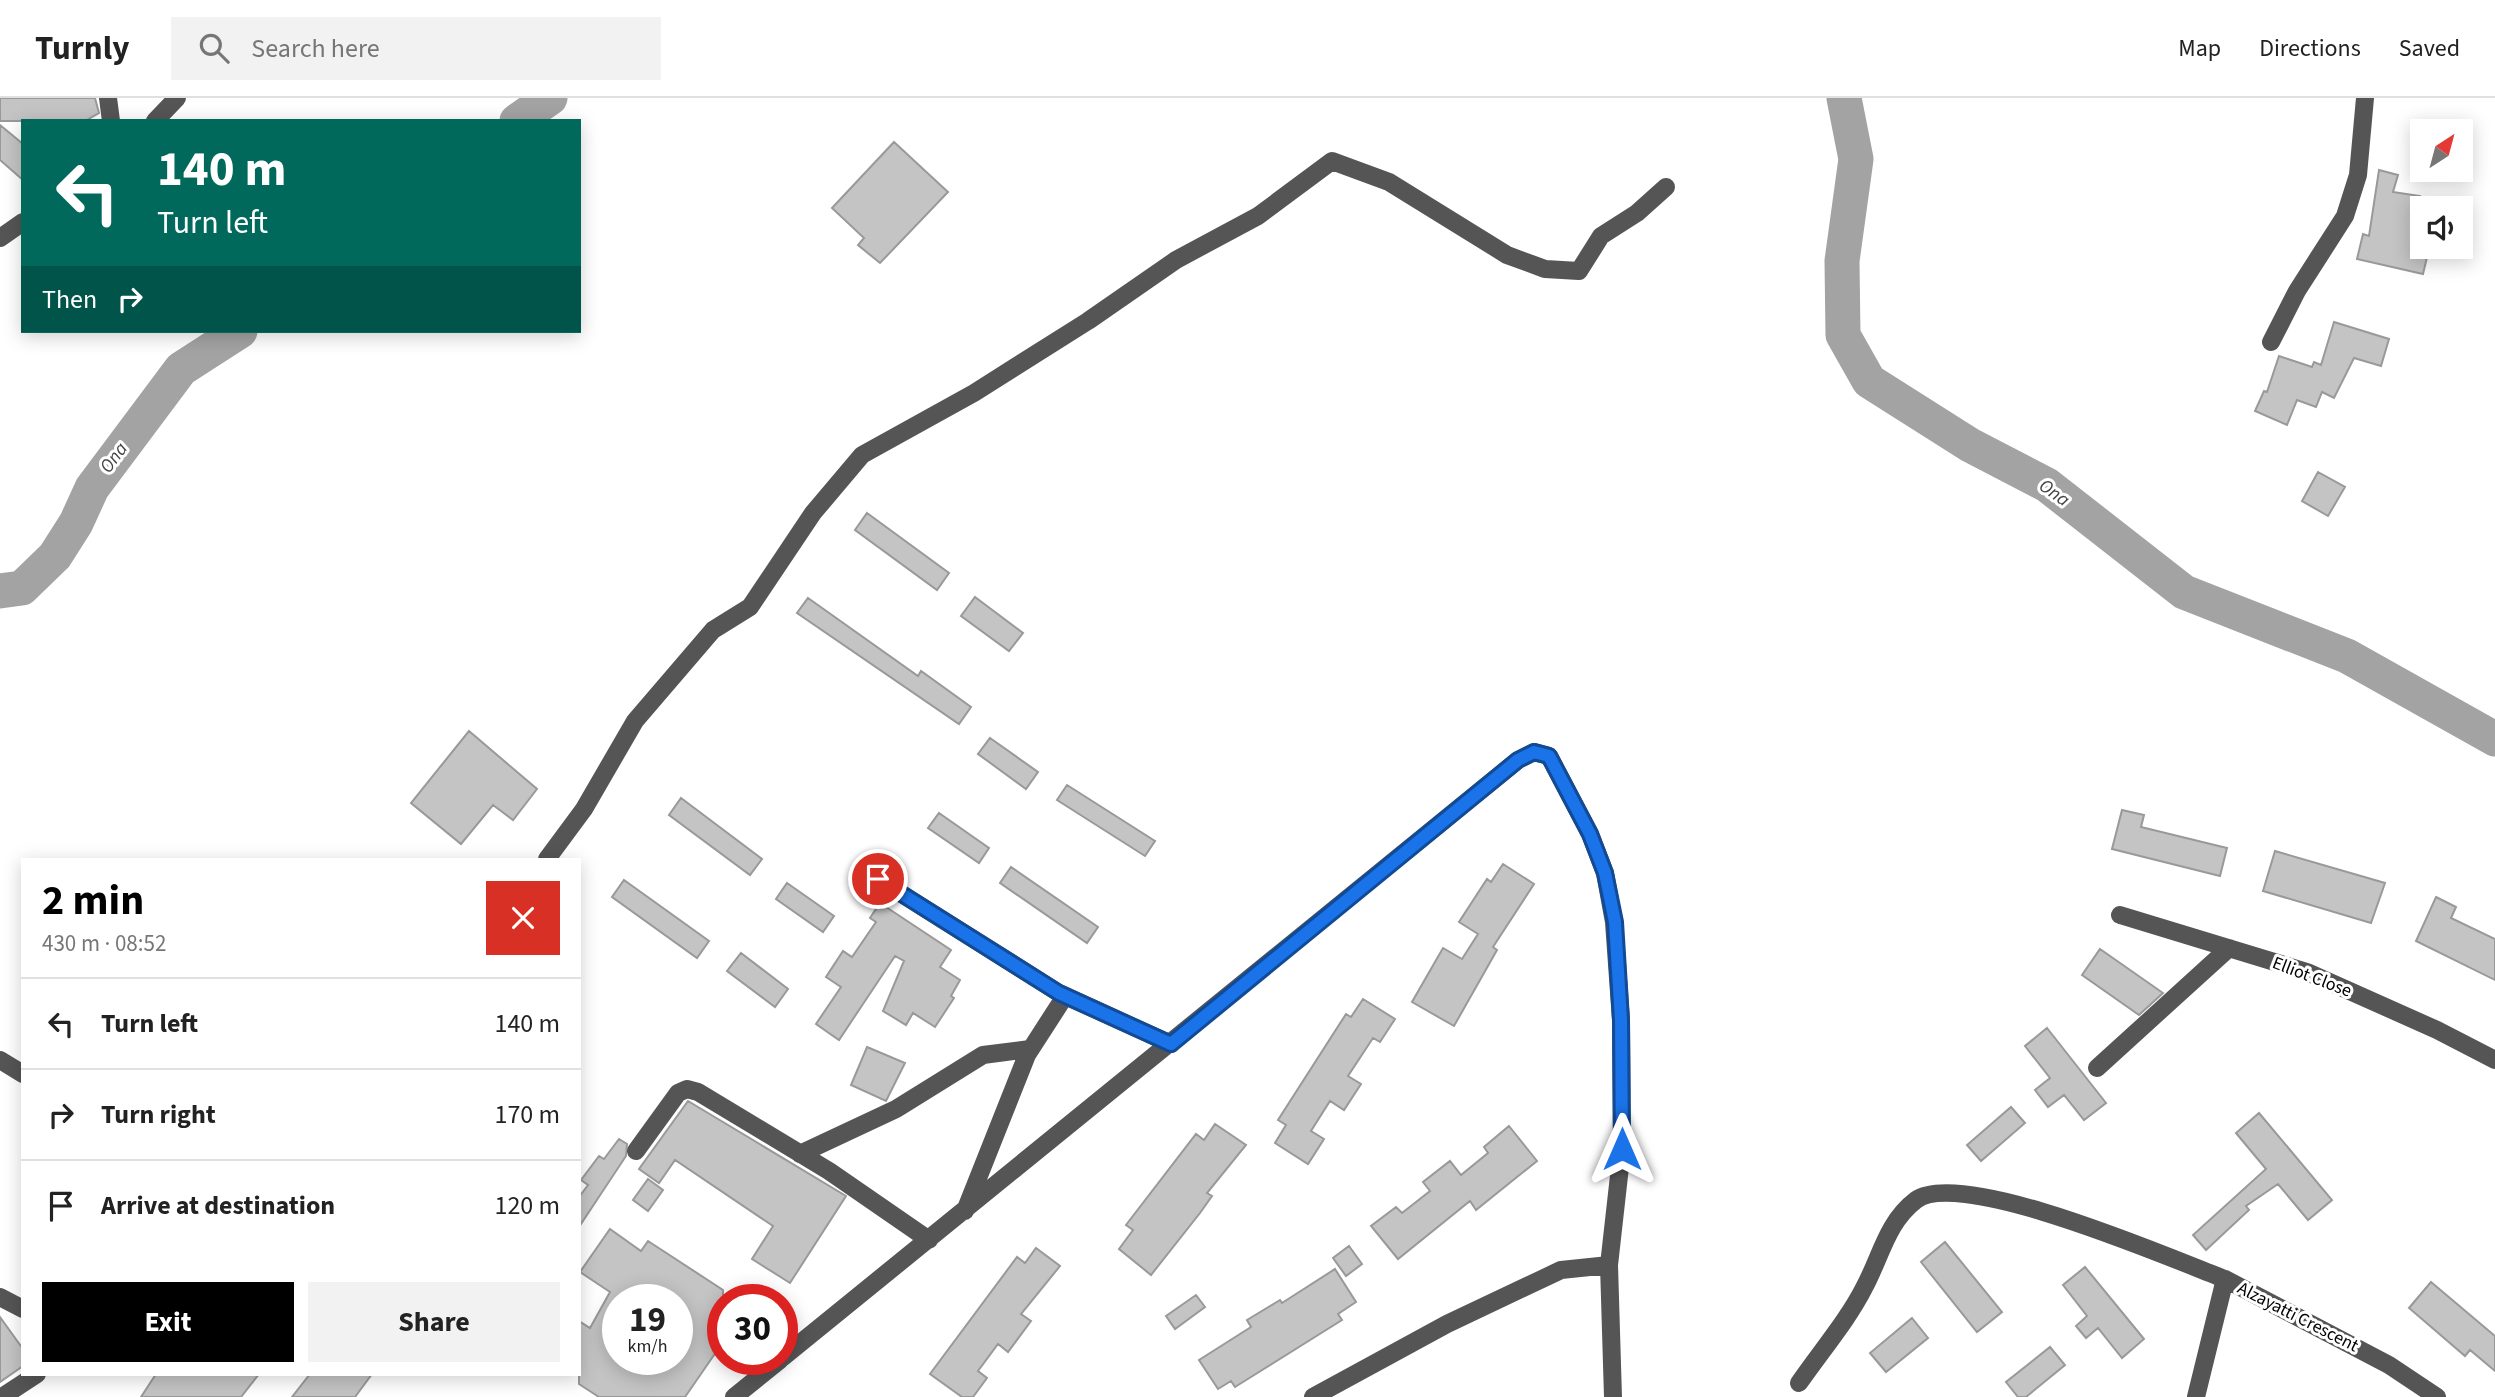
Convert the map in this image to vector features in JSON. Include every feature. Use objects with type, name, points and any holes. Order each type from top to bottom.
[{"type":"street","points":[[108,98],[111,119]]},
{"type":"street","points":[[157,119],[177,98]]},
{"type":"street","points":[[2271,342],[2297,291],[2345,216],[2358,175],[2365,98]]},
{"type":"street","points":[[548,858],[584,809],[635,721],[713,629],[750,607],[813,513],[862,455],[974,393],[1088,321],[1175,260],[1258,216],[1332,160],[1389,182],[1507,255],[1545,270],[1579,271],[1601,236],[1637,213],[1666,187]]},
{"type":"street","points":[[0,238],[21,223]]},
{"type":"street","points":[[798,1345],[1518,760],[1534,752],[1549,756],[1590,834],[1605,873],[1615,922],[1621,1020],[1622,1149],[1609,1265],[1613,1397]]},
{"type":"street","points":[[878,879],[1065,996],[1171,1044]]},
{"type":"street","name":"Elliot Close","points":[[2120,915],[2306,972],[2437,1030],[2495,1060]]},
{"type":"street","points":[[2097,1068],[2229,948]]},
{"type":"street","points":[[965,1211],[1030,1049],[1065,996]]},
{"type":"street","points":[[800,1154],[896,1109],[983,1055],[1030,1049]]},
{"type":"street","points":[[0,1060],[21,1073]]},
{"type":"street","points":[[636,1151],[678,1093],[687,1089],[698,1092],[800,1154],[929,1240]]},
{"type":"street","points":[[1799,1383],[1865,1287],[1888,1231],[1918,1199],[1954,1191],[2008,1201],[2225,1279]]},
{"type":"street","points":[[1313,1397],[1447,1324],[1561,1270],[1609,1265]]},
{"type":"street","name":"Alzayatti Crescent","points":[[2196,1397],[2225,1279],[2389,1365],[2437,1397]]},
{"type":"street","points":[[0,1297],[21,1307]]},
{"type":"street","points":[[734,1397],[761,1375]]},
{"type":"street","points":[[2,1397],[34,1376]]},
{"type":"building","points":[[0,98],[95,98],[99,113],[88,119],[0,121]]},
{"type":"building","points":[[0,125],[21,142],[21,178],[0,160]]},
{"type":"building","points":[[894,142],[948,192],[880,263],[858,245],[864,238],[832,208]]},
{"type":"building","points":[[2379,170],[2398,175],[2393,192],[2420,196],[2410,196],[2410,259],[2427,259],[2423,274],[2357,259],[2363,234],[2369,236]]},
{"type":"building","points":[[2334,322],[2389,339],[2381,366],[2354,358],[2334,398],[2322,392],[2316,407],[2297,400],[2287,425],[2255,411],[2264,391],[2267,392],[2279,356],[2312,367],[2314,362],[2321,365]]},
{"type":"building","points":[[2318,472],[2345,487],[2328,516],[2302,501]]},
{"type":"building","points":[[867,513],[949,573],[937,590],[855,530]]},
{"type":"building","points":[[975,597],[1023,633],[1009,651],[961,616]]},
{"type":"building","points":[[808,598],[918,676],[921,671],[971,707],[959,724],[797,613]]},
{"type":"building","points":[[469,731],[537,789],[513,820],[493,805],[461,844],[411,803]]},
{"type":"building","points":[[990,738],[1038,772],[1026,789],[978,754]]},
{"type":"building","points":[[1067,785],[1155,841],[1145,856],[1057,800]]},
{"type":"building","points":[[681,798],[762,859],[750,875],[669,815]]},
{"type":"building","points":[[2122,810],[2144,815],[2141,827],[2227,848],[2220,876],[2112,849]]},
{"type":"building","points":[[939,813],[989,848],[979,863],[928,828]]},
{"type":"building","points":[[2275,851],[2385,883],[2371,923],[2263,891]]},
{"type":"building","points":[[1503,864],[1534,884],[1493,947],[1497,950],[1454,1026],[1412,1002],[1443,948],[1462,959],[1478,934],[1459,922],[1487,879],[1491,882]]},
{"type":"building","points":[[1011,867],[1098,927],[1087,943],[1000,883]]},
{"type":"building","points":[[624,880],[709,941],[697,958],[612,897]]},
{"type":"building","points":[[787,883],[834,916],[823,932],[776,899]]},
{"type":"building","points":[[2436,897],[2456,907],[2451,918],[2495,939],[2495,980],[2416,941]]},
{"type":"building","points":[[880,903],[951,950],[940,967],[960,980],[951,996],[954,998],[935,1027],[913,1013],[906,1025],[883,1011],[904,961],[895,956],[839,1040],[816,1024],[841,987],[826,977],[843,951],[852,957],[876,922],[870,918]]},
{"type":"building","points":[[2100,949],[2163,993],[2139,1015],[2082,975]]},
{"type":"building","points":[[741,953],[788,989],[775,1007],[727,971]]},
{"type":"building","points":[[1363,999],[1395,1019],[1380,1042],[1373,1038],[1348,1076],[1361,1084],[1344,1110],[1330,1101],[1311,1131],[1324,1139],[1308,1164],[1275,1143],[1286,1125],[1278,1120],[1346,1014],[1351,1017]]},
{"type":"building","points":[[2047,1028],[2106,1103],[2084,1120],[2064,1095],[2048,1107],[2035,1090],[2050,1078],[2025,1046]]},
{"type":"building","points":[[867,1047],[905,1063],[886,1101],[851,1085]]},
{"type":"building","points":[[688,1101],[846,1196],[790,1283],[752,1259],[773,1226],[675,1160],[659,1183],[639,1169]]},
{"type":"building","points":[[2011,1107],[2025,1123],[1981,1161],[1967,1145]]},
{"type":"building","points":[[2259,1113],[2332,1200],[2308,1220],[2278,1184],[2246,1206],[2249,1210],[2206,1250],[2193,1235],[2266,1169],[2236,1133]]},
{"type":"building","points":[[1215,1124],[1246,1145],[1207,1193],[1212,1196],[1151,1275],[1119,1249],[1133,1230],[1126,1225],[1196,1134],[1204,1140]]},
{"type":"building","points":[[1509,1126],[1537,1161],[1476,1210],[1470,1201],[1398,1259],[1371,1226],[1396,1207],[1402,1213],[1430,1191],[1423,1182],[1450,1161],[1461,1175],[1488,1153],[1484,1147]]},
{"type":"building","points":[[619,1139],[627,1144],[626,1156],[581,1224],[581,1194],[588,1185],[581,1180],[599,1156],[604,1159]]},
{"type":"building","points":[[648,1179],[663,1190],[648,1211],[633,1200]]},
{"type":"building","points":[[610,1229],[641,1251],[648,1241],[714,1284],[707,1284],[707,1365],[685,1397],[599,1397],[579,1384],[581,1322],[590,1328],[602,1306],[602,1375],[693,1375],[693,1284],[602,1284],[602,1287],[581,1273]]},
{"type":"building","points":[[1945,1242],[2002,1312],[1977,1332],[1921,1262]]},
{"type":"building","points":[[1349,1246],[1362,1264],[1346,1276],[1333,1258]]},
{"type":"building","points":[[1036,1248],[1060,1266],[1021,1314],[1031,1321],[1008,1352],[998,1344],[978,1371],[987,1378],[973,1397],[962,1397],[930,1374],[1017,1257],[1025,1263]]},
{"type":"building","points":[[2085,1267],[2144,1339],[2122,1358],[2098,1328],[2086,1338],[2076,1326],[2087,1316],[2063,1285]]},
{"type":"building","points":[[1335,1269],[1356,1302],[1338,1314],[1342,1320],[1235,1387],[1231,1381],[1218,1389],[1199,1360],[1251,1327],[1247,1320],[1280,1300],[1282,1303]]},
{"type":"building","points":[[2431,1282],[2495,1336],[2495,1371],[2470,1350],[2465,1356],[2409,1308]]},
{"type":"building","points":[[1196,1295],[1205,1307],[1175,1329],[1166,1316]]},
{"type":"building","points":[[0,1317],[21,1346],[21,1367],[0,1382]]},
{"type":"building","points":[[1912,1318],[1928,1338],[1886,1372],[1870,1353]]},
{"type":"building","points":[[2050,1347],[2065,1365],[2026,1397],[2018,1397],[2006,1382]]},
{"type":"building","points":[[155,1376],[257,1376],[241,1397],[141,1397]]},
{"type":"building","points":[[308,1376],[371,1376],[355,1397],[292,1397]]},
{"type":"waterway","name":"Ona","points":[[520,119],[550,98]]},
{"type":"waterway","name":"Ona","points":[[1844,98],[1856,159],[1842,261],[1843,335],[1869,381],[1970,445],[2047,485],[2184,592],[2347,656],[2495,739]]},
{"type":"waterway","name":"Ona","points":[[0,591],[22,588],[55,556],[76,523],[92,488],[181,369],[237,333]]},
{"type":"route","points":[[878,879],[1059,993],[1171,1044],[1464,807],[1518,760],[1534,752],[1549,756],[1590,834],[1605,873],[1615,922],[1621,1020],[1622,1149]]}]
